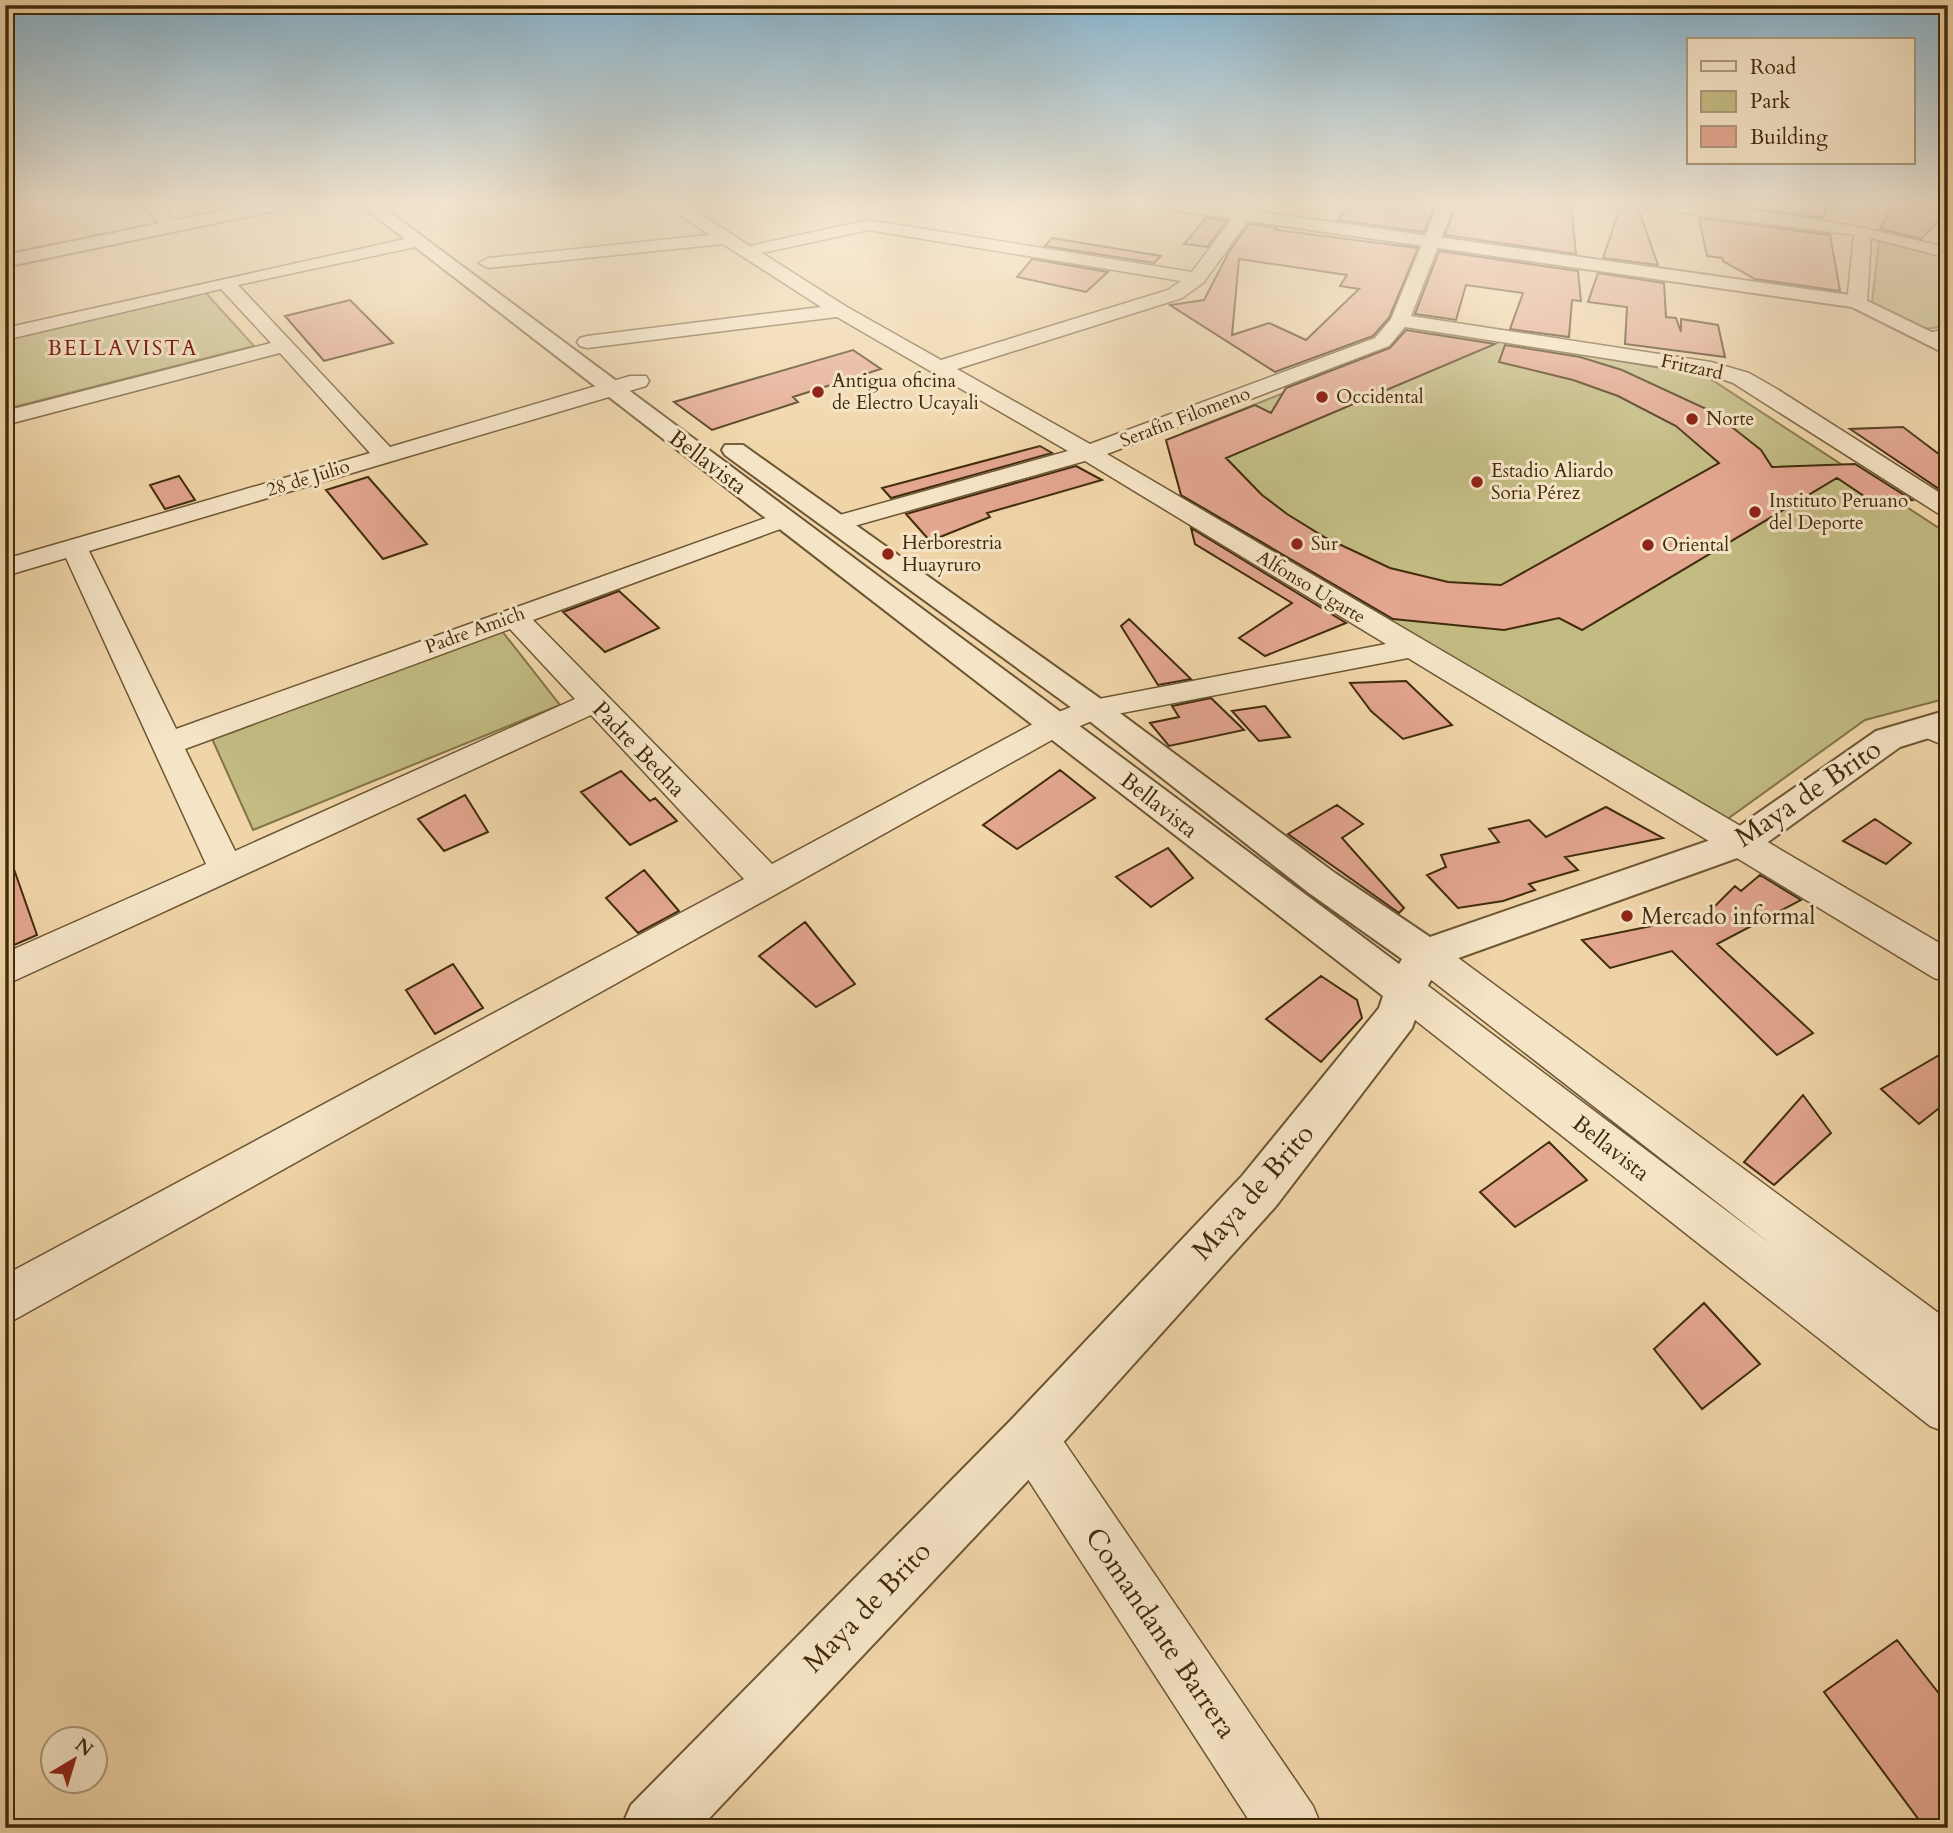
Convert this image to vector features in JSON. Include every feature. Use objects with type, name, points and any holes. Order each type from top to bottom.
[{"type":"street","points":[[5,334],[189,291]]},
{"type":"street","points":[[233,291],[385,455]]},
{"type":"street","name":"Bellavista","points":[[481,291],[558,346],[1298,912],[1415,972],[1948,1350]]},
{"type":"street","name":"Bellavista","points":[[523,291],[638,381],[1094,709],[1322,883],[1415,972],[1948,1408]]},
{"type":"street","name":"Alfonso Ugarte","points":[[809,291],[937,368],[1088,453],[1948,967]]},
{"type":"street","points":[[937,368],[1162,300],[1177,291]]},
{"type":"street","name":"Serafín Filomeno","points":[[838,523],[1088,453],[1382,342],[1400,320],[1411,291]]},
{"type":"street","points":[[1775,291],[1857,302],[1938,337],[1948,349]]},
{"type":"street","points":[[1857,302],[1858,291]]},
{"type":"street","points":[[587,342],[840,311]]},
{"type":"street","name":"Fritzard","points":[[1400,320],[1711,368],[1741,378],[1948,509]]},
{"type":"street","points":[[5,418],[284,346]]},
{"type":"street","name":"28 de Julio","points":[[5,568],[638,381]]},
{"type":"street","name":"Padre Amich","points":[[166,744],[513,615],[785,519]]},
{"type":"street","points":[[74,547],[226,869]]},
{"type":"street","name":"Padre Bedna","points":[[513,615],[767,881]]},
{"type":"street","points":[[5,1301],[1055,725],[1094,709],[1413,648]]},
{"type":"street","points":[[5,970],[594,702]]},
{"type":"street","name":"Maya de Brito","points":[[654,1828],[1031,1438],[1259,1191],[1397,1016],[1415,972],[1741,843],[1888,739],[1941,729]]},
{"type":"street","name":"Comandante Barrera","points":[[1031,1438],[1291,1828]]},
{"type":"green space","points":[[1873,291],[1948,291],[1948,326],[1923,329],[1872,302]]},
{"type":"green space","points":[[205,292],[254,346],[14,407],[5,390],[5,338]]},
{"type":"green space","points":[[1442,330],[1706,376],[1948,534],[1948,698],[1865,720],[1726,820],[1233,530],[1199,502],[1171,458],[1183,433]]},
{"type":"green space","points":[[498,626],[560,705],[253,830],[209,732]]},
{"type":"building","points":[[1209,291],[1236,291],[1232,335],[1269,323],[1306,340],[1357,291],[1400,291],[1389,318],[1373,336],[1275,372],[1170,305],[1204,300]]},
{"type":"building","points":[[1424,291],[1464,291],[1456,320],[1415,314]]},
{"type":"building","points":[[1505,291],[1580,291],[1581,301],[1572,300],[1569,337],[1510,329],[1523,293]]},
{"type":"building","points":[[1592,291],[1664,291],[1666,317],[1676,318],[1681,332],[1681,319],[1718,325],[1725,357],[1625,344],[1627,307],[1588,302]]},
{"type":"building","points":[[350,300],[393,343],[324,361],[285,316]]},
{"type":"building","points":[[1406,330],[1495,344],[1226,458],[1262,495],[1287,514],[1326,538],[1390,568],[1448,582],[1501,585],[1719,463],[1676,426],[1618,396],[1573,380],[1499,362],[1505,345],[1580,357],[1622,370],[1713,412],[1761,450],[1772,467],[1855,464],[1912,500],[1876,504],[1837,478],[1582,630],[1559,618],[1504,630],[1393,619],[1181,495],[1166,440],[1255,405],[1271,413],[1286,388],[1390,348]]},
{"type":"building","points":[[853,350],[881,369],[793,397],[798,402],[712,430],[674,402]]},
{"type":"building","points":[[1903,427],[1948,461],[1948,495],[1850,429]]},
{"type":"building","points":[[1040,446],[1052,453],[891,498],[882,488]]},
{"type":"building","points":[[1076,466],[1102,480],[987,513],[990,517],[930,541],[906,514]]},
{"type":"building","points":[[179,476],[195,500],[165,509],[150,485]]},
{"type":"building","points":[[368,477],[427,544],[383,559],[326,490]]},
{"type":"building","points":[[1191,528],[1346,623],[1265,656],[1239,638],[1292,603],[1195,544]]},
{"type":"building","points":[[619,591],[659,628],[605,652],[563,612]]},
{"type":"building","points":[[1129,619],[1191,679],[1158,685],[1121,626]]},
{"type":"building","points":[[1406,681],[1452,725],[1403,739],[1371,711],[1350,683]]},
{"type":"building","points":[[1211,698],[1244,730],[1169,746],[1150,723],[1179,717],[1172,706]]},
{"type":"building","points":[[1265,706],[1290,737],[1259,741],[1232,711]]},
{"type":"building","points":[[1060,770],[1095,798],[1017,849],[983,825]]},
{"type":"building","points":[[621,771],[650,801],[655,798],[677,821],[630,845],[581,792]]},
{"type":"building","points":[[465,795],[488,832],[444,851],[418,819]]},
{"type":"building","points":[[1337,805],[1363,824],[1342,838],[1404,908],[1399,913],[1288,834]]},
{"type":"building","points":[[1606,807],[1663,838],[1565,857],[1578,870],[1529,884],[1535,890],[1503,901],[1458,908],[1427,875],[1446,867],[1441,855],[1499,842],[1489,829],[1529,820],[1546,837]]},
{"type":"building","points":[[1875,819],[1911,843],[1886,864],[1843,841]]},
{"type":"building","points":[[1168,848],[1193,878],[1151,907],[1116,877]]},
{"type":"building","points":[[9,855],[37,935],[5,949],[5,856]]},
{"type":"building","points":[[644,870],[679,911],[638,933],[606,898]]},
{"type":"building","points":[[1760,875],[1801,900],[1717,944],[1813,1033],[1777,1055],[1672,951],[1610,968],[1582,940],[1706,915],[1735,886],[1741,891]]},
{"type":"building","points":[[805,922],[855,984],[816,1007],[759,956]]},
{"type":"building","points":[[453,964],[483,1008],[435,1034],[406,990]]},
{"type":"building","points":[[1321,976],[1357,1000],[1362,1018],[1321,1062],[1266,1019]]},
{"type":"building","points":[[1948,1050],[1948,1101],[1919,1124],[1881,1089]]},
{"type":"building","points":[[1803,1095],[1831,1133],[1774,1185],[1744,1162]]},
{"type":"building","points":[[1549,1142],[1587,1180],[1515,1227],[1480,1192]]},
{"type":"building","points":[[1704,1303],[1760,1364],[1702,1409],[1654,1349]]},
{"type":"building","points":[[1897,1640],[1948,1705],[1948,1828],[1925,1828],[1824,1692]]},
{"type":"place","name":"Antigua oficina de Electro Ucayali","points":[[818,392]]},
{"type":"place","name":"Occidental","points":[[1322,397]]},
{"type":"place","name":"Norte","points":[[1692,419]]},
{"type":"place","name":"Estadio Aliardo Soria Pérez","points":[[1477,482]]},
{"type":"place","name":"Instituto Peruano del Deporte","points":[[1755,512]]},
{"type":"place","name":"Sur","points":[[1297,544]]},
{"type":"place","name":"Oriental","points":[[1648,545]]},
{"type":"place","name":"Herborestria Huayruro","points":[[888,554]]},
{"type":"place","name":"Mercado informal","points":[[1627,916]]},
{"type":"district","name":"BELLAVISTA","points":[[123,348]]}]
